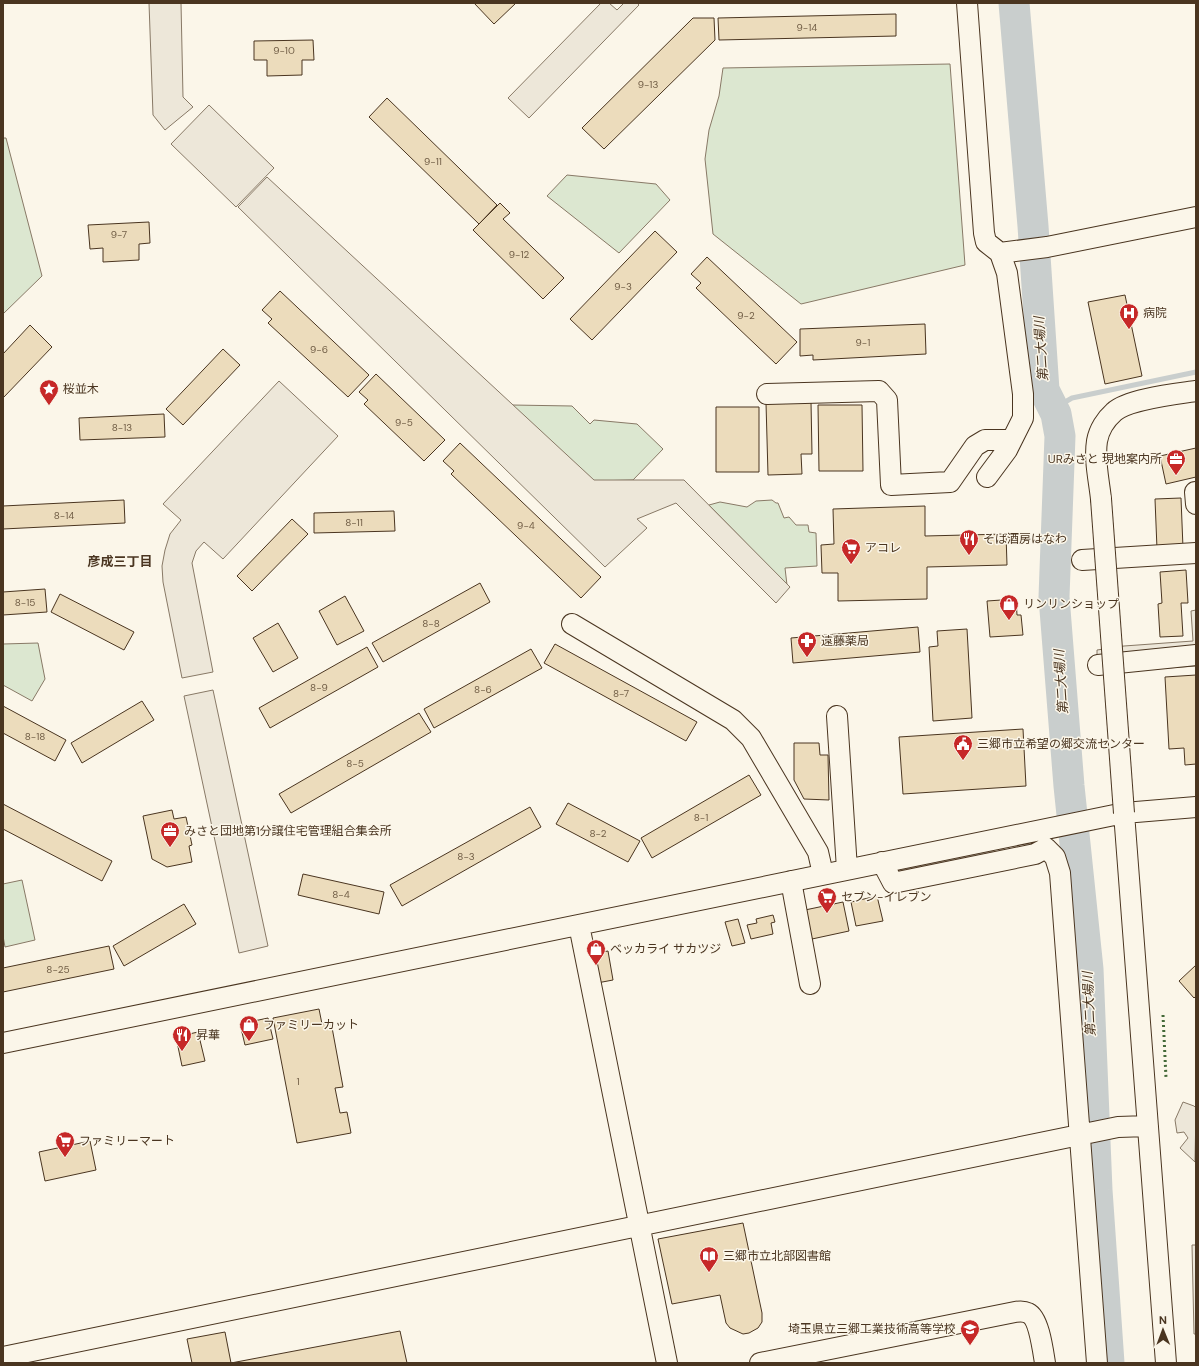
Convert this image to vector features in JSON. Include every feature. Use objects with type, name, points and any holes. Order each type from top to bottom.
[{"type":"street","points":[[967,3],[984,233],[986,242],[1008,252],[1055,246],[1196,216]]},
{"type":"street","points":[[987,477],[1012,440],[1023,418],[1023,394],[1008,273],[1008,252]]},
{"type":"street","points":[[767,394],[879,391],[887,400],[891,485],[950,482],[975,446],[985,440],[1012,440]]},
{"type":"street","points":[[1166,1363],[1101,499],[1096,452],[1097,439],[1102,426],[1114,411],[1132,403],[1196,391]]},
{"type":"street","points":[[1196,492],[1194,492],[1196,504]]},
{"type":"street","points":[[1082,560],[1196,553]]},
{"type":"street","points":[[572,624],[734,720],[758,748],[818,852],[823,874]]},
{"type":"street","points":[[1098,665],[1196,655]]},
{"type":"street","points":[[837,716],[847,869]]},
{"type":"street","points":[[3,1043],[1124,812],[1196,807]]},
{"type":"street","points":[[882,862],[893,883],[1035,854],[1046,848],[1055,857],[1060,873],[1097,1363]]},
{"type":"street","points":[[791,881],[810,984]]},
{"type":"street","points":[[579,925],[667,1363]]},
{"type":"street","points":[[3,1357],[1118,1127],[1148,1126]]},
{"type":"street","points":[[760,1363],[1023,1311],[1029,1313],[1034,1319],[1045,1363]]},
{"type":"green space","points":[[950,64],[965,265],[801,304],[713,234],[705,159],[709,130],[719,96],[723,68]]},
{"type":"green space","points":[[3,138],[6,138],[42,276],[3,314]]},
{"type":"green space","points":[[567,175],[656,184],[670,200],[619,253],[547,196]]},
{"type":"green space","points":[[512,405],[572,406],[590,424],[594,420],[637,424],[663,449],[633,480],[594,481]]},
{"type":"green space","points":[[772,500],[778,503],[784,518],[789,517],[796,525],[808,525],[809,532],[816,533],[817,566],[785,568],[787,585],[709,505],[720,502],[747,507],[756,501]]},
{"type":"green space","points":[[38,643],[45,679],[32,701],[3,685],[3,644]]},
{"type":"green space","points":[[22,880],[35,940],[5,947],[3,936],[3,884]]},
{"type":"shaded area","points":[[149,3],[181,3],[183,97],[193,107],[165,130],[153,115]]},
{"type":"shaded area","points":[[601,3],[609,3],[617,10],[624,3],[637,3],[639,5],[529,118],[508,98]]},
{"type":"shaded area","points":[[209,105],[274,168],[236,207],[171,144]]},
{"type":"shaded area","points":[[267,177],[594,480],[684,480],[790,587],[776,603],[676,503],[637,519],[647,528],[605,567],[238,207]]},
{"type":"shaded area","points":[[279,381],[338,436],[223,559],[204,542],[196,551],[192,563],[213,672],[182,678],[163,582],[162,566],[170,534],[181,520],[163,504]]},
{"type":"shaded area","points":[[1196,610],[1196,666],[1097,673],[1097,650],[1124,646],[1193,641],[1191,611]]},
{"type":"shaded area","points":[[213,690],[268,946],[239,953],[184,696]]},
{"type":"shaded area","points":[[1183,1102],[1196,1108],[1195,1162],[1180,1148],[1188,1138],[1184,1132],[1177,1133],[1175,1120]]},
{"type":"shaded area","points":[[1192,1245],[1196,1245],[1196,1334],[1194,1334]]},
{"type":"building","points":[[474,3],[516,3],[494,24]]},
{"type":"building","points":[[896,14],[896,36],[719,40],[718,18]]},
{"type":"building","points":[[693,18],[714,18],[715,40],[604,149],[582,128]]},
{"type":"building","points":[[313,40],[314,60],[302,60],[302,75],[267,76],[267,60],[254,60],[254,41]]},
{"type":"building","points":[[387,98],[497,205],[479,224],[369,117]]},
{"type":"building","points":[[500,203],[510,213],[503,219],[564,278],[543,299],[473,230]]},
{"type":"building","points":[[149,222],[150,243],[139,244],[139,260],[103,262],[103,248],[90,249],[88,225]]},
{"type":"building","points":[[655,231],[677,252],[592,340],[570,319]]},
{"type":"building","points":[[707,257],[797,342],[776,364],[696,288],[701,283],[691,274]]},
{"type":"building","points":[[280,291],[369,375],[348,397],[268,323],[272,319],[262,310]]},
{"type":"building","points":[[1125,295],[1142,376],[1105,384],[1088,302]]},
{"type":"building","points":[[925,324],[926,354],[813,360],[813,355],[800,356],[800,329]]},
{"type":"building","points":[[30,325],[52,347],[3,398],[3,354]]},
{"type":"building","points":[[223,349],[240,365],[183,425],[166,409]]},
{"type":"building","points":[[376,374],[445,440],[424,461],[364,404],[368,400],[359,392]]},
{"type":"building","points":[[811,402],[812,454],[801,454],[802,474],[768,475],[766,403]]},
{"type":"building","points":[[818,405],[862,405],[863,471],[819,471]]},
{"type":"building","points":[[716,407],[759,407],[759,472],[716,472]]},
{"type":"building","points":[[164,414],[165,437],[80,440],[79,418]]},
{"type":"building","points":[[460,443],[601,577],[581,598],[451,474],[454,471],[443,461]]},
{"type":"building","points":[[1196,448],[1196,477],[1166,484],[1160,456]]},
{"type":"building","points":[[1181,498],[1183,548],[1157,549],[1155,499]]},
{"type":"building","points":[[124,500],[125,523],[3,529],[3,506]]},
{"type":"building","points":[[925,506],[925,536],[1006,534],[1007,565],[927,567],[927,599],[838,601],[838,573],[822,573],[821,545],[834,544],[833,509]]},
{"type":"building","points":[[394,511],[395,531],[314,533],[314,513]]},
{"type":"building","points":[[292,519],[308,534],[252,591],[237,576]]},
{"type":"building","points":[[1186,570],[1188,603],[1181,603],[1183,636],[1160,637],[1158,604],[1162,603],[1160,572]]},
{"type":"building","points":[[480,583],[490,602],[383,662],[372,643]]},
{"type":"building","points":[[45,589],[47,612],[3,615],[3,592]]},
{"type":"building","points":[[60,594],[134,632],[124,650],[51,612]]},
{"type":"building","points":[[345,596],[364,631],[337,645],[319,611]]},
{"type":"building","points":[[1016,599],[1017,615],[1021,615],[1023,635],[990,637],[987,601]]},
{"type":"building","points":[[278,623],[298,658],[273,672],[253,638]]},
{"type":"building","points":[[918,627],[920,652],[793,663],[791,638]]},
{"type":"building","points":[[967,629],[972,718],[933,721],[929,647],[938,646],[937,631]]},
{"type":"building","points":[[555,644],[697,722],[686,741],[544,663]]},
{"type":"building","points":[[367,647],[378,667],[270,728],[259,708]]},
{"type":"building","points":[[531,649],[542,668],[434,728],[424,709]]},
{"type":"building","points":[[1196,675],[1196,764],[1185,765],[1184,748],[1169,749],[1165,677]]},
{"type":"building","points":[[142,701],[154,720],[82,763],[71,743]]},
{"type":"building","points":[[3,706],[66,740],[55,761],[3,733]]},
{"type":"building","points":[[419,713],[431,732],[291,813],[279,794]]},
{"type":"building","name":"三郷市立希望の郷交流センター","points":[[1023,729],[1026,786],[903,794],[899,737]]},
{"type":"building","points":[[794,743],[819,743],[820,755],[828,755],[829,800],[804,799],[794,780]]},
{"type":"building","points":[[749,775],[761,795],[652,858],[641,838]]},
{"type":"building","points":[[568,803],[640,841],[628,862],[556,824]]},
{"type":"building","points":[[3,804],[112,861],[102,881],[3,829]]},
{"type":"building","points":[[530,807],[541,827],[402,906],[390,885]]},
{"type":"building","points":[[172,810],[174,819],[186,817],[192,845],[189,846],[192,862],[167,867],[152,859],[143,816]]},
{"type":"building","points":[[303,874],[384,892],[379,914],[298,895]]},
{"type":"building","points":[[877,896],[883,921],[856,926],[851,902]]},
{"type":"building","points":[[843,902],[849,931],[812,939],[805,910]]},
{"type":"building","points":[[184,904],[196,924],[124,966],[113,946]]},
{"type":"building","points":[[773,915],[775,922],[771,923],[773,934],[751,939],[747,925],[757,923],[756,919]]},
{"type":"building","points":[[738,919],[745,943],[732,946],[725,922]]},
{"type":"building","points":[[109,946],[114,969],[3,992],[3,968]]},
{"type":"building","points":[[608,951],[613,980],[597,983],[592,954]]},
{"type":"building","points":[[1196,965],[1196,996],[1194,998],[1179,981]]},
{"type":"building","points":[[319,1009],[322,1024],[331,1022],[343,1087],[335,1088],[340,1113],[347,1112],[351,1133],[297,1143],[273,1018]]},
{"type":"building","points":[[268,1018],[273,1039],[245,1045],[240,1024]]},
{"type":"building","points":[[198,1032],[205,1061],[182,1066],[176,1037]]},
{"type":"building","points":[[90,1141],[96,1170],[45,1181],[39,1152]]},
{"type":"building","points":[[743,1223],[762,1313],[762,1322],[758,1328],[749,1333],[743,1334],[730,1328],[726,1323],[720,1295],[672,1304],[658,1239]]},
{"type":"building","points":[[400,1331],[407,1363],[231,1363]]},
{"type":"building","points":[[225,1332],[231,1363],[192,1363],[187,1339]]},
{"type":"waterway","name":"第二大場川","points":[[1014,3],[1033,226],[1044,390],[1056,414],[1060,436],[1054,597],[1069,786],[1088,969],[1097,1190],[1109,1363]]},
{"type":"waterway","points":[[1053,409],[1072,398],[1196,372]]},
{"type":"hedge","points":[[1163,1015],[1166,1078]]},
{"type":"place","name":"病院","points":[[1129,330]]},
{"type":"place","name":"桜並木","points":[[49,406]]},
{"type":"place","name":"URみさと 現地案内所","points":[[1176,476]]},
{"type":"place","name":"そば酒房はなわ","points":[[969,556]]},
{"type":"place","name":"アコレ","points":[[851,565]]},
{"type":"place","name":"リンリンショップ","points":[[1009,621]]},
{"type":"place","name":"遠藤薬局","points":[[807,658]]},
{"type":"place","name":"三郷市立希望の郷交流センター","points":[[963,761]]},
{"type":"place","name":"みさと団地第1分譲住宅管理組合集会所","points":[[170,848]]},
{"type":"place","name":"セブン-イレブン","points":[[827,914]]},
{"type":"place","name":"ベッカライ サカツジ","points":[[596,966]]},
{"type":"place","name":"ファミリーカット","points":[[249,1042]]},
{"type":"place","name":"昇華","points":[[182,1052]]},
{"type":"place","name":"ファミリーマート","points":[[65,1158]]},
{"type":"place","name":"三郷市立北部図書館","points":[[709,1273]]},
{"type":"place","name":"埼玉県立三郷工業技術高等学校","points":[[970,1346]]},
{"type":"district","name":"彦成三丁目","points":[[120,561]]}]
